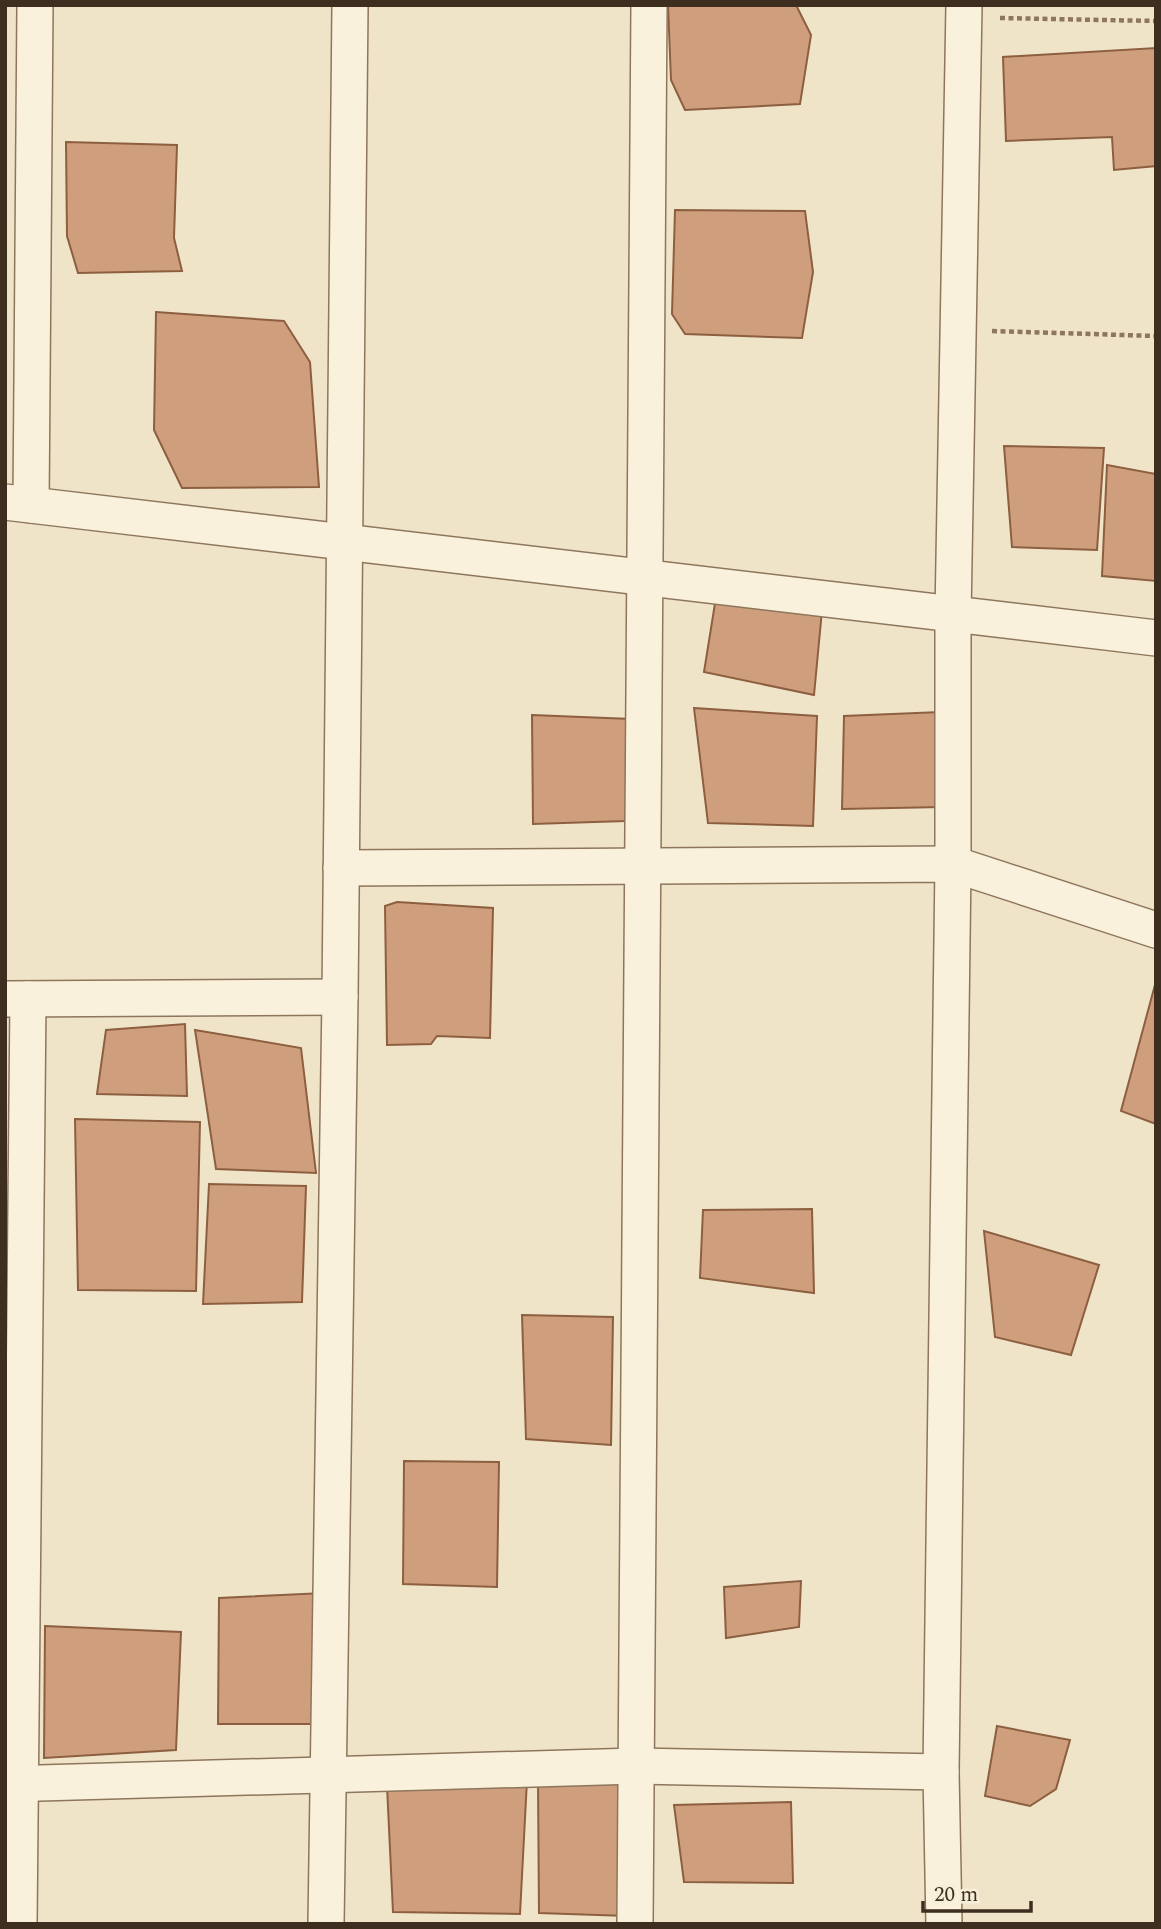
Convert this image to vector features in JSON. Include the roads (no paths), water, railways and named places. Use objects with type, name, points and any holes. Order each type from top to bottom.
[{"type":"street","points":[[35,5],[18,503],[1156,638]]},
{"type":"street","points":[[326,1924],[340,997],[350,5]]},
{"type":"street","points":[[635,1924],[649,5]]},
{"type":"street","points":[[944,1924],[941,1772],[953,864],[953,615],[964,11]]},
{"type":"street","points":[[341,868],[953,864],[1156,930]]},
{"type":"street","points":[[19,1924],[12,1784],[17,999],[340,997]]},
{"type":"street","points":[[12,1784],[636,1766],[941,1772]]}]
